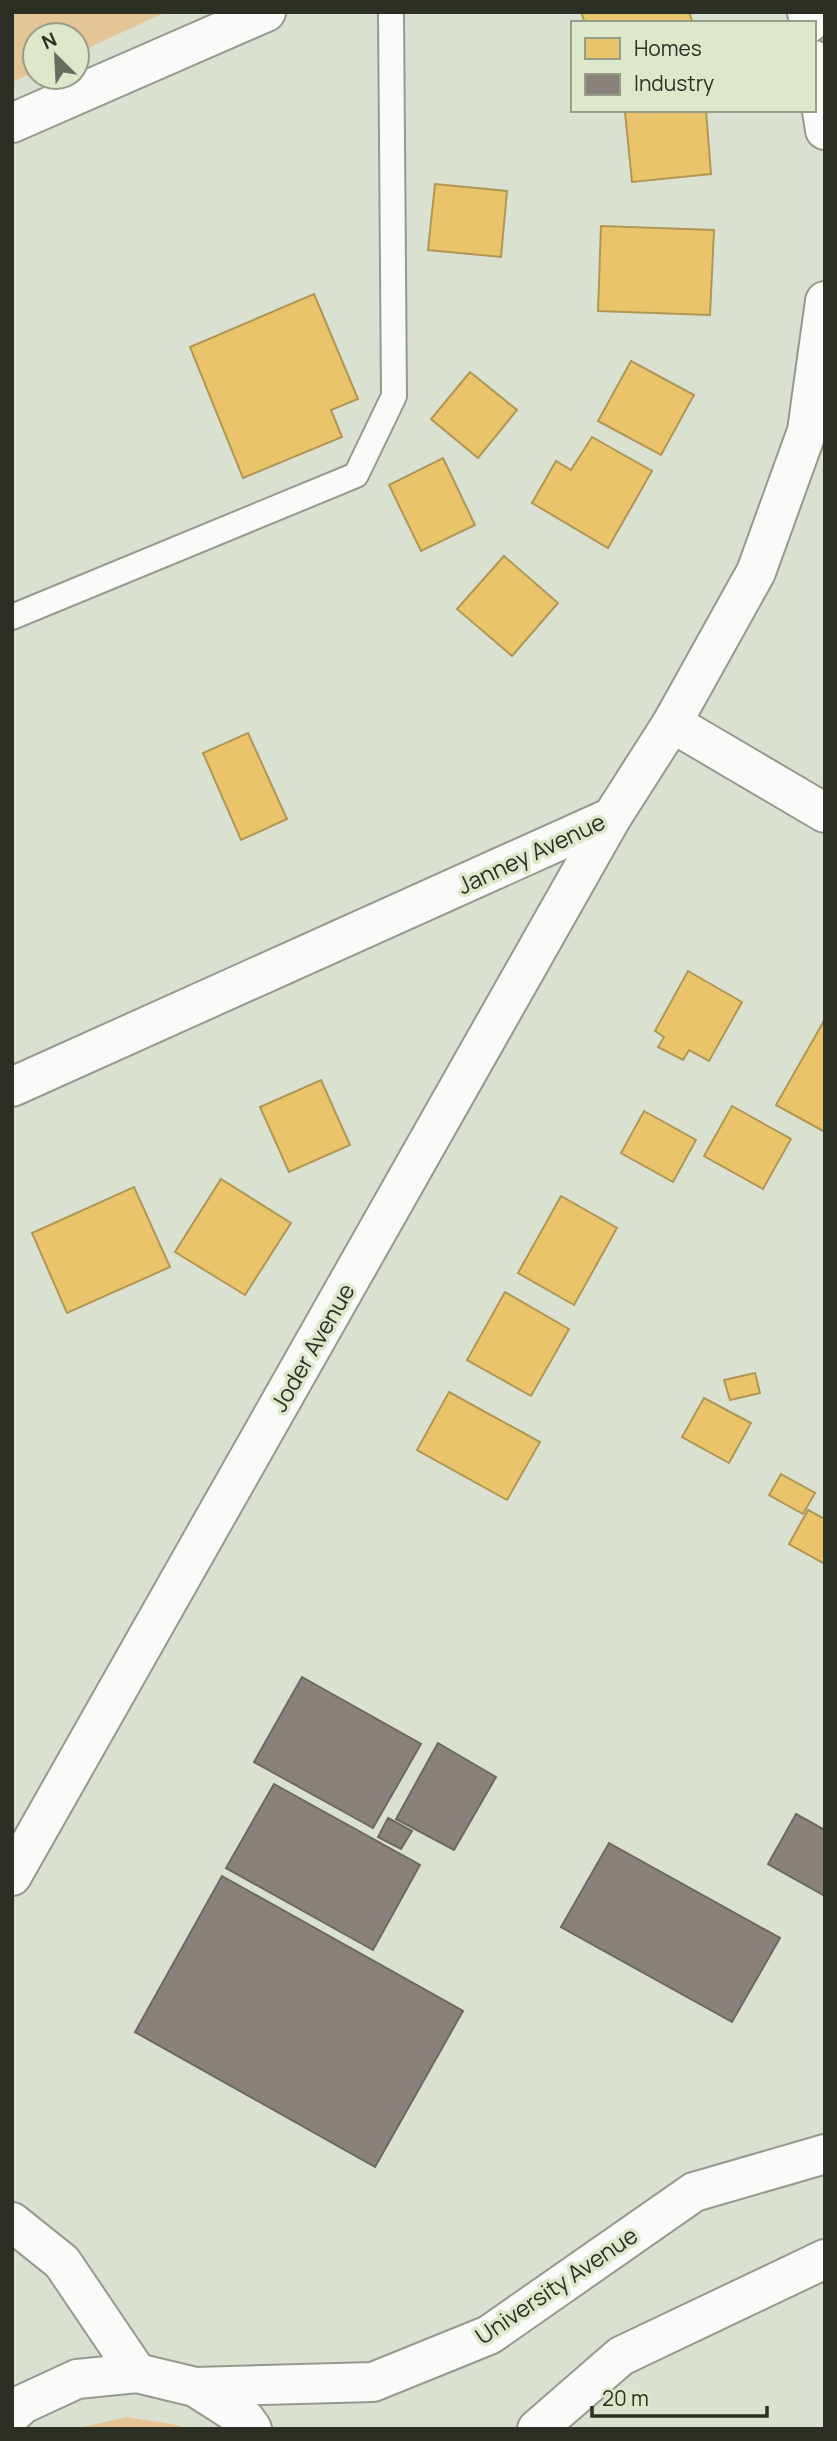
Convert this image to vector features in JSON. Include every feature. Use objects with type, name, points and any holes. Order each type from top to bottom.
[{"type":"street","points":[[12,123],[267,12]]},
{"type":"street","points":[[816,73],[825,130]]},
{"type":"street","name":"Janney Avenue","points":[[12,1087],[612,817],[672,723],[755,572],[807,430],[825,300]]},
{"type":"street","points":[[672,723],[825,813]]},
{"type":"street","name":"Joder Avenue","points":[[12,1876],[612,817]]},
{"type":"street","name":"University Avenue","points":[[195,2387],[373,2382],[489,2335],[694,2192],[825,2154]]},
{"type":"street","points":[[12,2222],[62,2262],[137,2373]]},
{"type":"street","points":[[537,2429],[621,2356],[825,2259]]},
{"type":"street","points":[[12,2414],[23,2404],[77,2379],[137,2373],[195,2387],[245,2419],[252,2429]]},
{"type":"lane","points":[[12,617],[356,475],[394,396],[391,12]]},
{"type":"shaded area","points":[[12,12],[166,12],[91,47],[91,21],[21,21],[21,78],[12,82]]},
{"type":"shaded area","points":[[127,2417],[177,2425],[185,2429],[74,2429]]},
{"type":"building: Homes","points":[[581,12],[689,12],[692,21],[584,21]]},
{"type":"building: Homes","points":[[625,112],[706,112],[711,174],[632,182]]},
{"type":"building: Homes","points":[[435,184],[507,191],[501,257],[428,250]]},
{"type":"building: Homes","points":[[601,226],[714,230],[710,315],[598,311]]},
{"type":"building: Homes","points":[[314,294],[358,399],[331,410],[342,437],[243,478],[190,347]]},
{"type":"building: Homes","points":[[631,361],[694,395],[661,455],[598,421]]},
{"type":"building: Homes","points":[[470,372],[517,410],[478,458],[431,419]]},
{"type":"building: Homes","points":[[592,437],[652,471],[608,548],[532,503],[556,461],[571,470]]},
{"type":"building: Homes","points":[[443,458],[475,525],[421,551],[389,485]]},
{"type":"building: Homes","points":[[504,556],[558,603],[512,656],[457,609]]},
{"type":"building: Homes","points":[[248,733],[287,819],[241,840],[203,753]]},
{"type":"building: Homes","points":[[688,971],[742,1002],[709,1061],[689,1050],[683,1060],[658,1047],[664,1037],[655,1031]]},
{"type":"building: Homes","points":[[825,1019],[825,1132],[776,1105]]},
{"type":"building: Homes","points":[[321,1080],[350,1145],[289,1172],[260,1107]]},
{"type":"building: Homes","points":[[732,1106],[791,1139],[763,1189],[704,1156]]},
{"type":"building: Homes","points":[[644,1111],[696,1140],[673,1182],[621,1153]]},
{"type":"building: Homes","points":[[221,1179],[291,1223],[245,1295],[175,1252]]},
{"type":"building: Homes","points":[[134,1187],[170,1267],[67,1313],[32,1233]]},
{"type":"building: Homes","points":[[561,1196],[617,1228],[574,1305],[518,1273]]},
{"type":"building: Homes","points":[[505,1292],[569,1329],[531,1396],[467,1360]]},
{"type":"building: Homes","points":[[755,1373],[760,1393],[730,1400],[724,1380]]},
{"type":"building: Homes","points":[[449,1392],[540,1442],[507,1500],[417,1450]]},
{"type":"building: Homes","points":[[704,1398],[751,1423],[729,1463],[682,1437]]},
{"type":"building: Homes","points":[[781,1474],[815,1493],[803,1514],[769,1495]]},
{"type":"building: Homes","points":[[808,1510],[825,1519],[825,1564],[789,1544]]},
{"type":"building: Industry","points":[[302,1677],[421,1744],[373,1828],[254,1762]]},
{"type":"building: Industry","points":[[438,1743],[496,1777],[454,1850],[396,1819]]},
{"type":"building: Industry","points":[[274,1784],[420,1865],[373,1950],[226,1868]]},
{"type":"building: Industry","points":[[796,1814],[825,1830],[825,1896],[768,1864]]},
{"type":"building: Industry","points":[[388,1818],[412,1831],[401,1849],[378,1837]]},
{"type":"building: Industry","points":[[609,1843],[780,1938],[732,2022],[561,1927]]},
{"type":"building: Industry","points":[[222,1876],[463,2011],[375,2167],[135,2032]]}]
